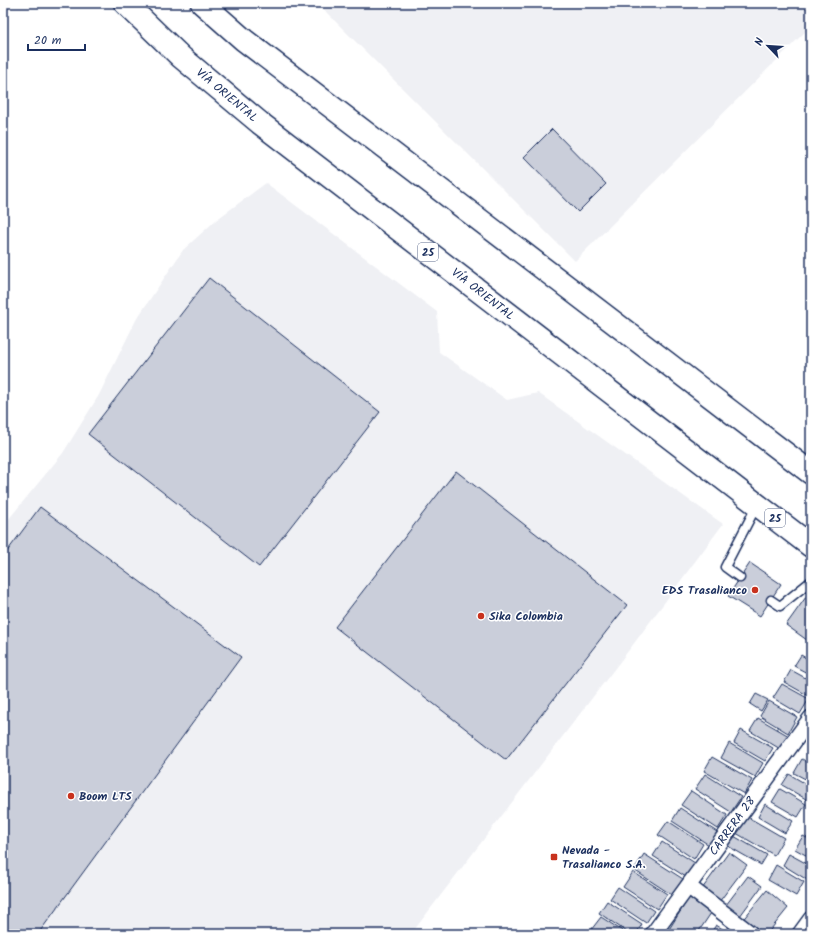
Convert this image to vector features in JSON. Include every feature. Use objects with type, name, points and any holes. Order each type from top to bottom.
[{"type":"highway","name":"VÍA ORIENTAL","points":[[125,3],[181,57],[260,123],[811,546]]},
{"type":"highway","points":[[202,3],[244,40],[811,473]]},
{"type":"street","name":"CARRERA 28","points":[[653,934],[811,718]]},
{"type":"street","points":[[688,886],[751,934]]},
{"type":"street","points":[[800,934],[811,919]]},
{"type":"lane","points":[[740,578],[725,567],[757,505]]},
{"type":"lane","points":[[771,600],[780,606],[811,581]]},
{"type":"shaded area","points":[[317,3],[811,3],[811,26],[575,261]]},
{"type":"shaded area","points":[[266,183],[437,312],[439,352],[507,400],[538,393],[723,524],[632,646],[411,934],[3,934],[3,526],[63,453],[99,395],[136,320],[183,250],[216,220]]},
{"type":"building","points":[[552,129],[606,184],[578,212],[524,157]]},
{"type":"building","points":[[209,278],[380,412],[259,567],[88,434]]},
{"type":"building","name":"Sika Colombia","points":[[456,471],[627,605],[506,760],[335,627]]},
{"type":"building","name":"Boom LTS","points":[[40,507],[241,657],[38,934],[3,934],[3,557]]},
{"type":"building","name":"EDS Trasalianco","points":[[750,563],[781,584],[760,616],[728,596]]},
{"type":"building","points":[[811,590],[811,643],[786,625]]},
{"type":"building","points":[[801,655],[811,661],[811,675],[794,666]]},
{"type":"building","points":[[791,670],[811,681],[811,693],[809,696],[784,682]]},
{"type":"building","points":[[782,684],[809,699],[800,714],[773,698]]},
{"type":"building","points":[[756,694],[768,700],[761,711],[750,704]]},
{"type":"building","points":[[769,701],[797,717],[788,733],[760,716]]},
{"type":"building","points":[[758,718],[789,736],[782,750],[750,731]]},
{"type":"building","points":[[741,730],[773,748],[765,761],[734,743]]},
{"type":"building","points":[[729,743],[763,763],[755,777],[721,758]]},
{"type":"building","points":[[712,757],[752,780],[744,794],[704,771]]},
{"type":"building","points":[[802,759],[811,764],[811,782],[794,773]]},
{"type":"building","points":[[705,774],[741,797],[731,812],[695,789]]},
{"type":"building","points":[[789,774],[811,787],[811,802],[782,785]]},
{"type":"building","points":[[780,789],[806,804],[798,817],[772,802]]},
{"type":"building","points":[[691,791],[727,815],[718,829],[681,805]]},
{"type":"building","points":[[765,804],[793,821],[785,833],[758,817]]},
{"type":"building","points":[[680,808],[717,832],[709,845],[672,821]]},
{"type":"building","points":[[746,816],[784,838],[774,855],[736,833]]},
{"type":"building","points":[[668,821],[703,844],[694,859],[658,835]]},
{"type":"building","points":[[732,835],[767,855],[761,865],[726,845]]},
{"type":"building","points":[[803,836],[811,840],[811,858],[795,849]]},
{"type":"building","points":[[662,842],[695,863],[686,877],[653,856]]},
{"type":"building","points":[[729,852],[747,865],[719,902],[702,889]]},
{"type":"building","points":[[644,854],[683,879],[672,895],[634,870]]},
{"type":"building","points":[[789,854],[811,866],[811,877],[809,881],[783,865]]},
{"type":"building","points":[[776,865],[804,882],[796,896],[768,880]]},
{"type":"building","points":[[633,872],[667,894],[657,909],[623,887]]},
{"type":"building","points":[[748,876],[762,886],[740,916],[726,905]]},
{"type":"building","points":[[618,887],[654,911],[646,923],[610,899]]},
{"type":"building","points":[[767,890],[788,908],[767,934],[757,934],[741,922]]},
{"type":"building","points":[[690,896],[713,910],[697,934],[666,934]]},
{"type":"building","points":[[607,901],[642,924],[636,934],[630,934],[599,913]]},
{"type":"building","points":[[601,917],[627,934],[597,934],[591,930]]},
{"type":"building","points":[[716,925],[726,931],[724,934],[710,934]]},
{"type":"place","name":"EDS Trasalianco","points":[[755,590]]},
{"type":"place","name":"Sika Colombia","points":[[481,616]]},
{"type":"place","name":"Boom LTS","points":[[71,796]]},
{"type":"place","name":"Nevada - Trasalianco S.A.","points":[[554,857]]}]
